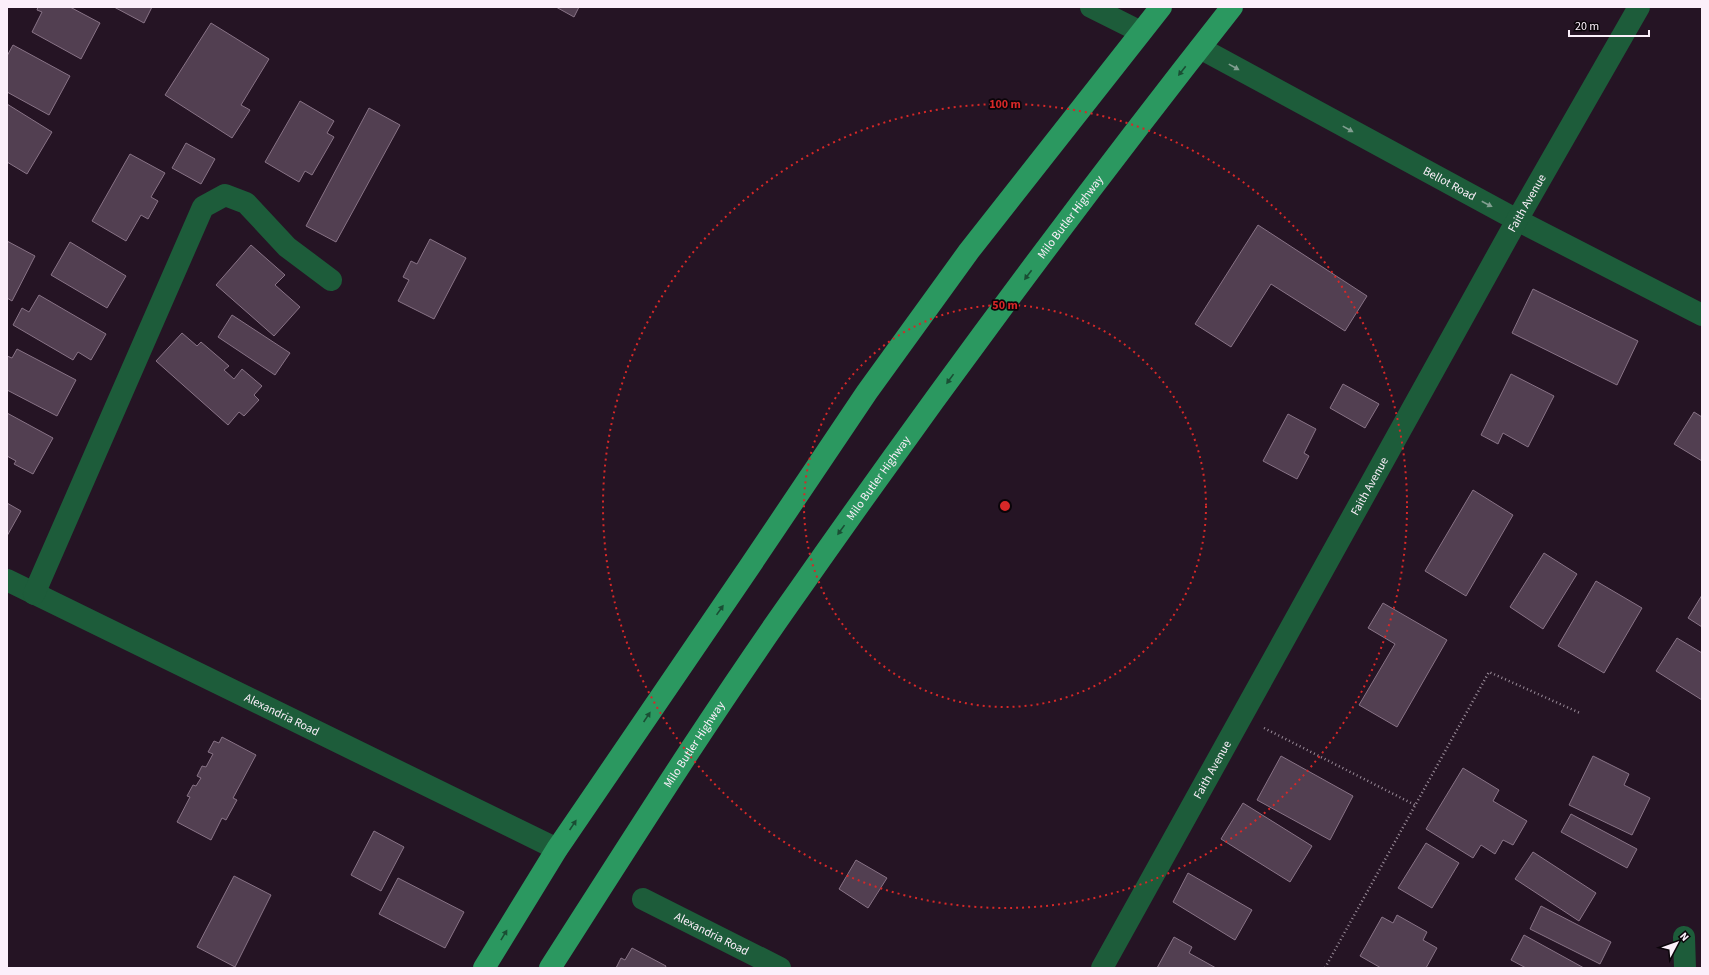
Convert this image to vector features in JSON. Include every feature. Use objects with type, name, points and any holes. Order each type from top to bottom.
[{"type":"main road","points":[[484,968],[557,849],[746,573],[867,392],[969,251],[1161,7]]},
{"type":"main road","name":"Milo Butler Highway","points":[[550,968],[661,795],[799,588],[960,363],[1232,7]]},
{"type":"street","points":[[1091,7],[1141,32]]},
{"type":"street","name":"Faith Avenue","points":[[1102,968],[1517,220],[1640,7]]},
{"type":"street","name":"Bellot Road","points":[[1200,48],[1517,220],[1702,315]]},
{"type":"street","points":[[34,594],[203,207],[225,195],[246,203],[287,247],[331,280]]},
{"type":"street","name":"Alexandria Road","points":[[7,580],[557,849]]},
{"type":"street","name":"Alexandria Road","points":[[643,899],[780,968]]},
{"type":"street","points":[[1684,937],[1685,968]]},
{"type":"path","points":[[1325,968],[1489,672],[1580,713]]},
{"type":"path","points":[[1241,716],[1415,805]]},
{"type":"building","points":[[38,7],[70,7],[100,23],[81,59],[32,32],[42,12],[37,10]]},
{"type":"building","points":[[114,7],[152,7],[144,23]]},
{"type":"building","points":[[556,7],[579,7],[574,17]]},
{"type":"building","points":[[211,23],[269,59],[241,105],[250,110],[232,138],[165,95]]},
{"type":"building","points":[[13,45],[70,76],[49,115],[7,92],[7,56]]},
{"type":"building","points":[[300,101],[334,121],[327,133],[334,137],[312,175],[305,171],[299,182],[265,162]]},
{"type":"building","points":[[7,104],[52,132],[27,174],[7,162]]},
{"type":"building","points":[[369,108],[400,125],[336,242],[306,226]]},
{"type":"building","points":[[186,143],[215,159],[201,184],[172,168]]},
{"type":"building","points":[[130,154],[165,173],[151,197],[158,201],[148,219],[141,215],[126,241],[92,221]]},
{"type":"building","points":[[1258,225],[1367,296],[1345,331],[1271,284],[1231,347],[1195,324]]},
{"type":"building","points":[[430,239],[466,258],[434,319],[398,301],[409,280],[403,277],[411,261],[417,264]]},
{"type":"building","points":[[7,241],[35,256],[12,301],[7,298]]},
{"type":"building","points":[[70,242],[126,276],[107,308],[51,275]]},
{"type":"building","points":[[251,245],[285,275],[275,285],[300,307],[274,336],[216,285]]},
{"type":"building","points":[[1533,289],[1638,341],[1617,385],[1512,333]]},
{"type":"building","points":[[39,295],[106,334],[91,360],[78,352],[73,360],[13,325],[22,308],[29,312]]},
{"type":"building","points":[[232,315],[290,353],[275,375],[218,337]]},
{"type":"building","points":[[182,333],[197,346],[201,342],[229,366],[224,370],[234,379],[242,369],[262,386],[254,395],[259,400],[244,416],[239,412],[228,425],[156,361]]},
{"type":"building","points":[[17,349],[76,380],[57,416],[7,390],[7,356],[12,358]]},
{"type":"building","points":[[1511,374],[1554,396],[1528,447],[1503,433],[1498,444],[1481,435]]},
{"type":"building","points":[[1343,384],[1379,404],[1365,428],[1330,408]]},
{"type":"building","points":[[1694,412],[1702,417],[1702,461],[1674,444]]},
{"type":"building","points":[[7,413],[53,438],[33,474],[14,464],[16,461],[7,456]]},
{"type":"building","points":[[1288,414],[1316,429],[1304,453],[1309,456],[1297,479],[1263,461]]},
{"type":"building","points":[[1473,490],[1513,515],[1466,596],[1425,571]]},
{"type":"building","points":[[7,503],[21,511],[7,536]]},
{"type":"building","points":[[1544,553],[1577,574],[1543,629],[1510,607]]},
{"type":"building","points":[[1596,581],[1642,608],[1604,673],[1558,646]]},
{"type":"building","points":[[1702,595],[1702,627],[1688,618]]},
{"type":"building","points":[[1383,603],[1447,640],[1397,727],[1359,705],[1395,644],[1368,628]]},
{"type":"building","points":[[1677,638],[1702,653],[1702,700],[1656,671]]},
{"type":"building","points":[[222,737],[256,755],[233,798],[237,800],[226,820],[222,818],[211,840],[177,822],[190,797],[187,796],[193,785],[196,786],[201,778],[197,776],[202,766],[206,767],[213,754],[208,752],[214,741],[219,743]]},
{"type":"building","points":[[1281,756],[1353,796],[1330,840],[1257,800]]},
{"type":"building","points":[[1593,756],[1629,774],[1624,785],[1650,798],[1632,835],[1569,805]]},
{"type":"building","points":[[1463,768],[1499,790],[1493,801],[1527,821],[1513,845],[1503,840],[1495,854],[1481,845],[1473,858],[1426,829]]},
{"type":"building","points":[[1243,803],[1312,846],[1290,882],[1221,839]]},
{"type":"building","points":[[1571,814],[1637,849],[1627,868],[1561,832]]},
{"type":"building","points":[[374,831],[404,847],[381,891],[351,875]]},
{"type":"building","points":[[1426,843],[1459,863],[1432,908],[1398,888]]},
{"type":"building","points":[[1533,852],[1596,893],[1579,921],[1515,879]]},
{"type":"building","points":[[856,860],[887,878],[868,908],[839,889]]},
{"type":"building","points":[[1188,873],[1252,910],[1235,940],[1173,902]]},
{"type":"building","points":[[234,876],[271,895],[235,967],[197,947]]},
{"type":"building","points":[[398,878],[464,912],[445,948],[379,914]]},
{"type":"building","points":[[1541,906],[1611,942],[1600,964],[1530,929]]},
{"type":"building","points":[[1397,915],[1427,932],[1423,940],[1437,948],[1426,968],[1381,968],[1360,956],[1382,917],[1393,923]]},
{"type":"building","points":[[1524,935],[1584,968],[1526,968],[1511,960]]},
{"type":"building","points":[[1174,937],[1192,947],[1189,953],[1216,968],[1157,968]]},
{"type":"building","points":[[632,948],[666,966],[665,968],[616,968],[621,958],[625,960]]}]
